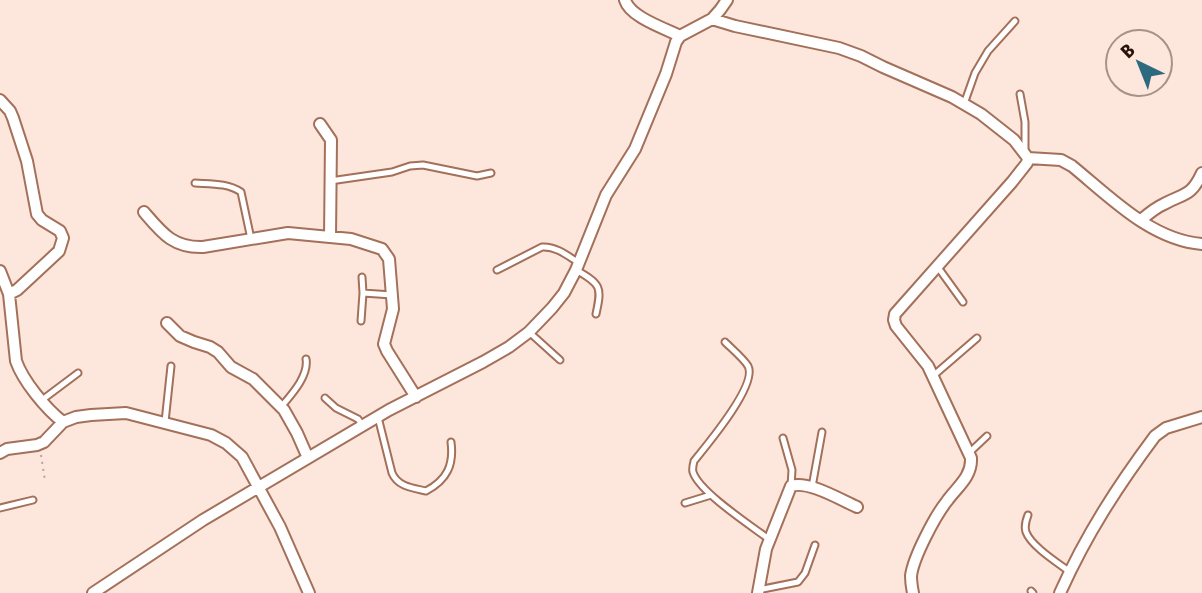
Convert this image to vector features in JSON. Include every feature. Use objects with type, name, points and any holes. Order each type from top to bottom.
[{"type":"street","points":[[625,0],[627,7],[633,12],[680,36]]},
{"type":"street","points":[[93,593],[259,486],[378,417],[483,362],[528,332],[564,293],[578,267],[606,195],[635,149],[680,36],[712,19],[727,0]]},
{"type":"street","points":[[712,19],[850,52],[952,97],[981,114],[1027,155],[1061,159],[1141,220],[1165,234],[1190,243],[1202,244]]},
{"type":"street","points":[[2,104],[13,118],[26,161],[37,214],[60,231],[62,238],[59,251],[17,290],[9,294]]},
{"type":"street","points":[[320,124],[331,141],[330,237]]},
{"type":"street","points":[[913,593],[913,566],[946,502],[971,467],[969,453],[933,376],[896,326],[895,314],[1012,182],[1027,163],[1027,155]]},
{"type":"street","points":[[1141,220],[1166,202],[1184,196],[1196,186],[1202,173]]},
{"type":"street","points":[[144,212],[162,233],[175,243],[190,248],[288,233],[351,239],[382,249],[389,259],[393,309],[384,344],[416,397]]},
{"type":"street","points":[[0,271],[9,294],[19,370],[53,415],[64,422]]},
{"type":"street","points":[[167,323],[180,335],[218,352],[231,367],[253,379],[281,407],[308,458]]},
{"type":"street","points":[[0,453],[7,449],[44,442],[64,422],[76,417],[126,413],[211,435],[226,443],[242,457],[280,527],[309,593]]},
{"type":"street","points":[[1060,593],[1101,513],[1155,436],[1166,428],[1202,417]]},
{"type":"street","points":[[758,592],[766,549],[791,486],[798,484],[812,487],[857,507]]},
{"type":"lane","points":[[964,104],[975,72],[988,51],[1015,21]]},
{"type":"lane","points":[[1020,94],[1027,155]]},
{"type":"lane","points":[[330,181],[422,165],[478,176],[491,173]]},
{"type":"lane","points":[[195,183],[224,185],[241,192],[251,239]]},
{"type":"lane","points":[[497,270],[542,247],[561,252],[598,288],[600,296],[596,314]]},
{"type":"lane","points":[[937,266],[963,302]]},
{"type":"lane","points":[[361,321],[362,276]]},
{"type":"lane","points":[[363,293],[392,295]]},
{"type":"lane","points":[[528,332],[560,360]]},
{"type":"lane","points":[[933,376],[977,338]]},
{"type":"lane","points":[[725,342],[748,367],[750,374],[742,396],[694,461],[692,471],[711,495],[770,540]]},
{"type":"lane","points":[[281,407],[295,391],[307,365],[306,359]]},
{"type":"lane","points":[[165,422],[171,366]]},
{"type":"lane","points":[[42,400],[78,373]]},
{"type":"lane","points":[[325,398],[336,408],[358,419],[363,426]]},
{"type":"lane","points":[[378,417],[393,478],[400,484],[426,491],[434,487],[447,472],[453,456],[451,442]]},
{"type":"lane","points":[[812,487],[822,432]]},
{"type":"lane","points":[[969,453],[987,436]]},
{"type":"lane","points":[[783,438],[792,470],[791,486]]},
{"type":"lane","points":[[685,503],[711,495]]},
{"type":"lane","points":[[0,508],[33,500]]},
{"type":"lane","points":[[1028,515],[1025,531],[1028,536],[1046,556],[1070,572]]},
{"type":"lane","points":[[758,592],[798,582],[805,573],[815,545]]},
{"type":"path","points":[[39,444],[45,481]]}]
